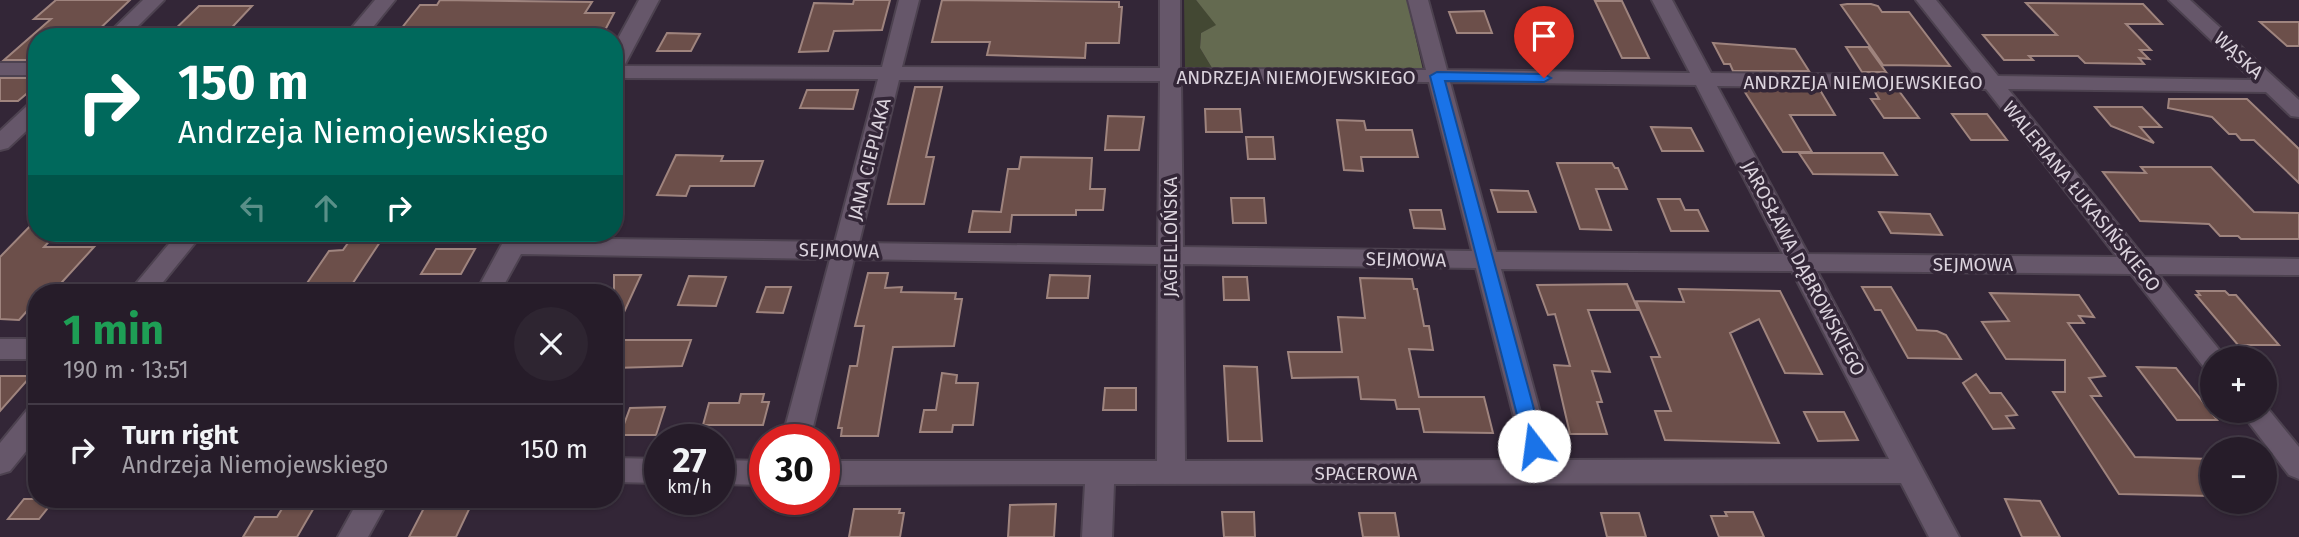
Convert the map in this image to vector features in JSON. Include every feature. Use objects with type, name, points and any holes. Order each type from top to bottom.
[{"type":"street","points":[[124,28],[154,0]]},
{"type":"street","points":[[362,28],[385,0]]},
{"type":"street","points":[[623,48],[649,0]]},
{"type":"street","name":"JANA CIEPLAKA","points":[[800,424],[909,0]]},
{"type":"street","name":"JAGIELLOŃSKA","points":[[1170,0],[1171,473]]},
{"type":"street","points":[[1418,0],[1542,472]]},
{"type":"street","name":"JAROSŁAWA DĄBROWSKIEGO","points":[[1662,0],[1944,537]]},
{"type":"street","name":"WALERIANA ŁUKASIŃSKIEGO","points":[[1926,0],[2201,346]]},
{"type":"street","name":"WĄSKA","points":[[2179,0],[2299,111]]},
{"type":"street","points":[[0,69],[28,69]]},
{"type":"street","name":"ANDRZEJA NIEMOJEWSKIEGO","points":[[623,72],[891,72],[1169,77],[1437,76],[2272,86]]},
{"type":"street","points":[[0,144],[28,118]]},
{"type":"street","points":[[148,284],[183,242]]},
{"type":"street","points":[[492,284],[516,242]]},
{"type":"street","name":"SEJMOWA","points":[[583,242],[846,250],[1485,260],[2299,267]]},
{"type":"street","points":[[0,349],[28,349]]},
{"type":"street","points":[[2264,423],[2299,467]]},
{"type":"street","points":[[0,463],[28,429]]},
{"type":"street","points":[[623,470],[644,471]]},
{"type":"street","name":"SPACEROWA","points":[[840,473],[1909,471]]},
{"type":"street","points":[[1097,537],[1100,474]]},
{"type":"street","points":[[353,537],[369,508]]},
{"type":"green space","points":[[1184,0],[1196,0],[1217,25],[1201,33],[1200,48],[1212,68],[1185,67]]},
{"type":"green space","points":[[1196,0],[1407,0],[1423,70],[1212,68],[1200,48],[1201,33],[1216,25]]},
{"type":"building","points":[[56,0],[130,0],[100,28],[41,28],[51,19],[34,19]]},
{"type":"building","points":[[440,0],[592,2],[585,13],[614,13],[606,28],[402,28],[420,5],[437,5]]},
{"type":"building","points":[[854,0],[890,0],[882,30],[834,31],[828,51],[799,52],[814,3],[853,4]]},
{"type":"building","points":[[942,0],[1119,2],[1119,7],[1122,7],[1119,43],[1086,43],[1085,58],[987,55],[990,42],[932,42]]},
{"type":"building","points":[[1595,1],[1622,1],[1649,58],[1622,58]]},
{"type":"building","points":[[2026,3],[2143,4],[2162,24],[2126,24],[2151,50],[2140,50],[2149,59],[2139,58],[2144,64],[2085,63],[2078,56],[2029,56],[2033,60],[2004,60],[1983,35],[2057,35]]},
{"type":"building","points":[[1871,4],[1878,6],[1882,12],[1909,12],[1950,66],[1883,65],[1841,5]]},
{"type":"building","points":[[199,6],[252,6],[231,28],[176,28]]},
{"type":"building","points":[[1484,11],[1492,33],[1457,33],[1449,12]]},
{"type":"building","points":[[2260,22],[2299,22],[2299,46],[2287,46]]},
{"type":"building","points":[[667,33],[700,34],[691,51],[657,51]]},
{"type":"building","points":[[28,39],[28,60],[4,60]]},
{"type":"building","points":[[1713,43],[1795,49],[1809,71],[1733,71],[1730,64],[1724,64]]},
{"type":"building","points":[[1846,47],[1868,47],[1886,72],[1862,72]]},
{"type":"building","points":[[0,78],[28,78],[28,93],[18,101],[0,101]]},
{"type":"building","points":[[915,87],[942,87],[926,157],[934,157],[924,204],[888,204]]},
{"type":"building","points":[[1743,89],[1820,90],[1835,115],[1790,115],[1812,152],[1783,152]]},
{"type":"building","points":[[807,90],[858,90],[853,109],[800,108]]},
{"type":"building","points":[[1874,90],[1899,91],[1919,118],[1884,118],[1871,99],[1879,99]]},
{"type":"building","points":[[2169,99],[2247,99],[2299,149],[2299,183],[2254,140],[2241,140],[2236,134],[2229,134],[2212,117],[2168,108]]},
{"type":"building","points":[[2095,107],[2142,107],[2161,127],[2140,127],[2154,143],[2111,126]]},
{"type":"building","points":[[1205,109],[1240,109],[1242,132],[1206,132]]},
{"type":"building","points":[[1952,114],[1987,114],[2007,140],[1971,140]]},
{"type":"building","points":[[1108,116],[1144,117],[1139,150],[1105,150]]},
{"type":"building","points":[[1337,120],[1364,121],[1366,130],[1412,130],[1418,157],[1361,157],[1363,171],[1344,170]]},
{"type":"building","points":[[1651,127],[1691,128],[1703,151],[1662,151]]},
{"type":"building","points":[[1246,137],[1273,137],[1275,159],[1248,159]]},
{"type":"building","points":[[1799,153],[1883,153],[1897,175],[1813,174]]},
{"type":"building","points":[[676,155],[723,156],[721,161],[763,161],[754,186],[690,186],[686,196],[657,195]]},
{"type":"building","points":[[1021,157],[1092,158],[1090,189],[1105,189],[1103,210],[1076,210],[1076,215],[1012,215],[1010,232],[969,232],[973,211],[1001,212],[1008,169],[1019,169]]},
{"type":"building","points":[[1557,163],[1612,163],[1618,168],[1627,189],[1596,189],[1611,230],[1580,229]]},
{"type":"building","points":[[2141,167],[2211,167],[2254,212],[2299,213],[2299,239],[2241,239],[2238,236],[2220,236],[2209,224],[2140,221],[2103,172],[2146,173]]},
{"type":"building","points":[[1491,190],[1528,191],[1536,212],[1498,212]]},
{"type":"building","points":[[1231,198],[1264,198],[1266,223],[1233,223]]},
{"type":"building","points":[[1658,199],[1680,199],[1685,210],[1698,210],[1708,231],[1671,231]]},
{"type":"building","points":[[1410,210],[1441,210],[1445,229],[1414,228]]},
{"type":"building","points":[[1879,212],[1930,214],[1942,235],[1891,233]]},
{"type":"building","points":[[28,228],[28,242],[49,242],[44,247],[94,247],[60,284],[28,284],[28,310],[19,320],[0,319],[0,257]]},
{"type":"building","points":[[349,242],[380,242],[352,284],[306,284],[329,251],[343,250]]},
{"type":"building","points":[[436,249],[475,249],[461,274],[421,274]]},
{"type":"building","points":[[868,273],[888,273],[885,288],[902,287],[901,292],[956,293],[955,299],[962,299],[954,346],[893,347],[878,436],[841,436],[842,428],[839,424],[850,366],[857,366],[864,326],[855,326]]},
{"type":"building","points":[[614,275],[641,275],[623,314],[623,284],[614,284]]},
{"type":"building","points":[[1050,275],[1090,276],[1088,298],[1047,298]]},
{"type":"building","points":[[689,276],[726,277],[716,306],[678,305]]},
{"type":"building","points":[[1223,277],[1247,277],[1249,300],[1224,300]]},
{"type":"building","points":[[1360,278],[1412,279],[1414,289],[1417,289],[1424,326],[1429,326],[1433,350],[1409,349],[1419,397],[1484,397],[1493,433],[1424,432],[1419,409],[1397,409],[1395,400],[1361,399],[1358,377],[1292,378],[1288,352],[1342,352],[1338,317],[1365,318]]},
{"type":"building","points":[[1627,284],[1638,310],[1588,310],[1610,372],[1592,371],[1602,402],[1597,402],[1607,434],[1570,434],[1554,365],[1570,366],[1555,314],[1548,315],[1537,285]]},
{"type":"building","points":[[766,287],[791,287],[783,313],[757,312]]},
{"type":"building","points":[[1862,287],[1891,287],[1917,330],[1937,331],[1946,335],[1961,359],[1908,358],[1881,310],[1875,310]]},
{"type":"building","points":[[1679,289],[1780,291],[1822,374],[1785,373],[1759,319],[1730,333],[1779,443],[1665,440],[1655,411],[1671,411],[1651,357],[1660,357],[1636,301],[1684,302]]},
{"type":"building","points":[[2197,291],[2225,291],[2229,295],[2236,295],[2279,345],[2238,345],[2196,295],[2200,295]]},
{"type":"building","points":[[1990,293],[2079,295],[2094,317],[2079,316],[2084,323],[2068,323],[2105,376],[2089,378],[2101,396],[2091,396],[2135,457],[2200,459],[2200,496],[2119,494],[2053,392],[2065,392],[2065,360],[2006,359],[1982,322],[2009,321]]},
{"type":"building","points":[[623,340],[691,340],[682,366],[623,368]]},
{"type":"building","points":[[1224,366],[1257,367],[1262,441],[1228,441]]},
{"type":"building","points":[[2137,367],[2176,368],[2200,398],[2200,420],[2177,420]]},
{"type":"building","points":[[942,373],[957,375],[956,383],[978,383],[973,425],[953,425],[952,432],[920,432],[924,410],[936,410]]},
{"type":"building","points":[[1976,374],[1990,393],[2001,393],[2017,415],[2006,416],[2014,428],[1993,429],[1963,383]]},
{"type":"building","points":[[0,376],[28,376],[28,379],[0,411]]},
{"type":"building","points":[[1105,388],[1136,388],[1136,410],[1103,410]]},
{"type":"building","points":[[741,394],[764,394],[762,402],[769,402],[763,424],[703,424],[709,403],[739,403]]},
{"type":"building","points":[[665,407],[660,424],[644,424],[644,435],[623,435],[630,408]]},
{"type":"building","points":[[1804,412],[1844,412],[1858,440],[1818,441]]},
{"type":"building","points":[[24,499],[28,499],[28,508],[48,508],[39,519],[8,519]]},
{"type":"building","points":[[2005,499],[2040,501],[2060,537],[2022,537]]},
{"type":"building","points":[[1056,504],[1054,537],[1008,537],[1010,505]]},
{"type":"building","points":[[282,508],[314,508],[297,537],[243,537],[255,517],[277,517]]},
{"type":"building","points":[[424,508],[470,508],[456,537],[409,537]]},
{"type":"building","points":[[854,509],[900,509],[899,513],[904,513],[900,537],[849,537]]},
{"type":"building","points":[[1222,512],[1254,512],[1255,537],[1224,537]]},
{"type":"building","points":[[1725,512],[1753,512],[1764,537],[1719,537],[1711,516],[1727,516]]},
{"type":"building","points":[[1359,513],[1395,513],[1399,537],[1363,537]]},
{"type":"building","points":[[1601,513],[1639,513],[1646,537],[1607,537]]},
{"type":"route","points":[[1534,446],[1437,76],[1544,78]]}]
